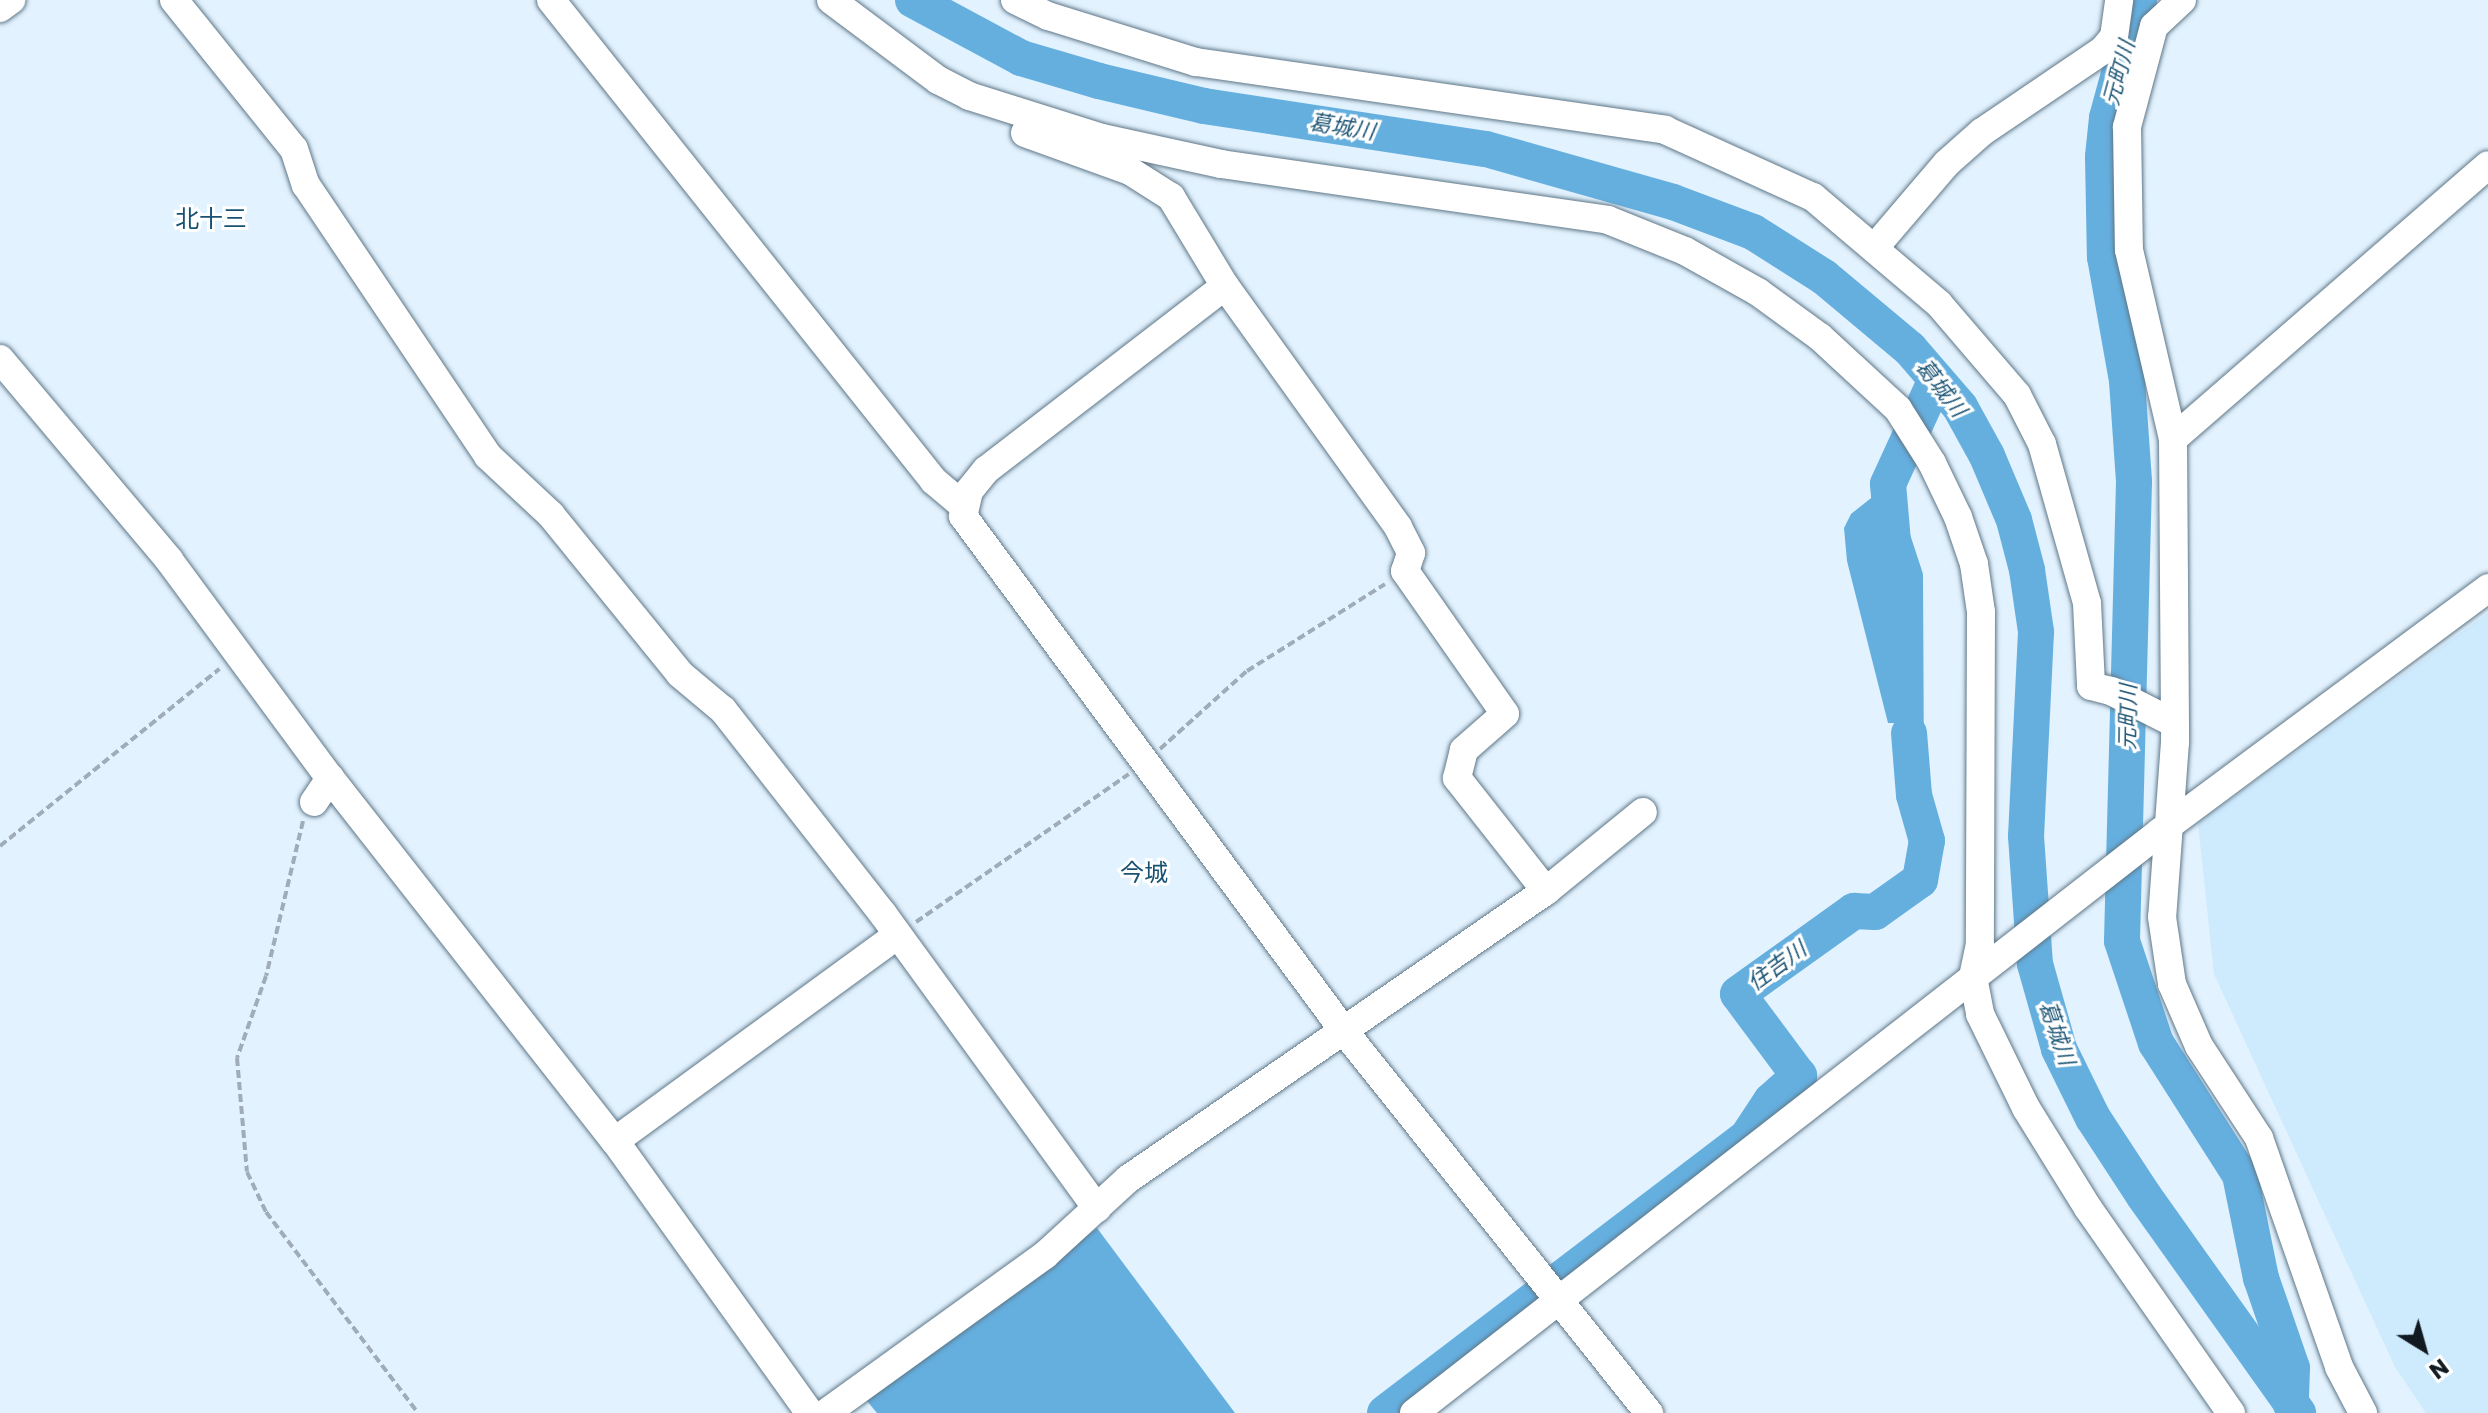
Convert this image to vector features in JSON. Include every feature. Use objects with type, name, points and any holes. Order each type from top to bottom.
[{"type":"street","points":[[0,8],[11,0]]},
{"type":"street","points":[[174,0],[294,149],[306,185],[488,456],[551,515],[680,674],[723,710],[897,935],[1097,1209]]},
{"type":"street","points":[[551,0],[934,481],[963,505],[968,530],[1344,1031],[1554,1290],[1649,1413]]},
{"type":"street","points":[[831,0],[873,36],[969,96],[997,123],[1130,171],[1171,197],[1225,286],[1398,527],[1411,553],[1405,571],[1505,714],[1464,750],[1457,778],[1546,891]]},
{"type":"street","points":[[1015,0],[1048,16],[1196,62],[1665,130],[1813,197],[1876,246],[1948,313],[2017,395],[2042,444],[2087,603],[2091,686],[2111,691],[2164,718]]},
{"type":"street","points":[[2119,0],[2114,37],[2124,53],[2129,250],[2173,439],[2164,718],[2162,917],[2172,984],[2199,1046],[2259,1138],[2339,1367],[2363,1413]]},
{"type":"street","points":[[1876,246],[1947,163],[1982,132],[2124,53],[2182,0]]},
{"type":"street","points":[[969,96],[1102,138],[1221,164],[1608,220],[1685,251],[1758,292],[1841,355],[1898,409],[1932,463],[1974,564],[1981,612],[1983,746],[1977,837],[1980,1014],[2026,1108],[2088,1208],[2231,1413]]},
{"type":"street","points":[[2173,439],[2488,165]]},
{"type":"street","points":[[963,505],[986,470],[1225,286]]},
{"type":"street","points":[[0,359],[169,560],[229,663],[330,778],[615,1141],[810,1413]]},
{"type":"street","points":[[1414,1413],[1554,1290],[2488,588]]},
{"type":"street","points":[[314,802],[330,778]]},
{"type":"street","points":[[826,1413],[1045,1255],[1128,1179],[1204,1123],[1344,1031],[1546,891],[1643,812]]},
{"type":"street","points":[[615,1141],[897,935]]},
{"type":"path","points":[[897,935],[1143,764],[1247,671],[1405,571]]},
{"type":"path","points":[[0,846],[229,663]]},
{"type":"path","points":[[314,802],[304,820],[266,976],[237,1058],[247,1172],[266,1212],[418,1413]]},
{"type":"shaded area","points":[[2488,613],[2488,1413],[2426,1413],[2395,1367],[2214,974],[2198,823]]},
{"type":"water","points":[[1885,487],[1908,528],[1923,574],[1924,780],[1912,780],[1896,723],[1888,723],[1847,561],[1844,528],[1851,514]]},
{"type":"water","points":[[1097,1228],[1235,1413],[877,1413],[867,1401]]},
{"type":"waterway","name":"葛城川","points":[[913,0],[1021,58],[1099,81],[1204,106],[1486,149],[1673,202],[1753,232],[1824,277],[1910,349],[1960,407],[1987,456],[2014,520],[2027,570],[2036,632],[2026,836],[2035,964],[2059,1049],[2093,1118],[2144,1196],[2298,1413]]},
{"type":"waterway","name":"元町川","points":[[2139,0],[2107,118],[2103,157],[2105,257],[2127,381],[2134,482],[2122,941],[2156,1043],[2240,1175],[2261,1278],[2292,1368],[2291,1404]]},
{"type":"waterway","name":"住吉川","points":[[1893,542],[1888,484],[1936,379]]},
{"type":"waterway","name":"住吉川","points":[[1385,1413],[1748,1136],[1771,1101],[1799,1076],[1738,994],[1854,911],[1875,912],[1920,880],[1927,841],[1914,795],[1909,733]]},
{"type":"district","name":"北十三","points":[[211,219]]},
{"type":"district","name":"今城","points":[[1144,873]]}]
